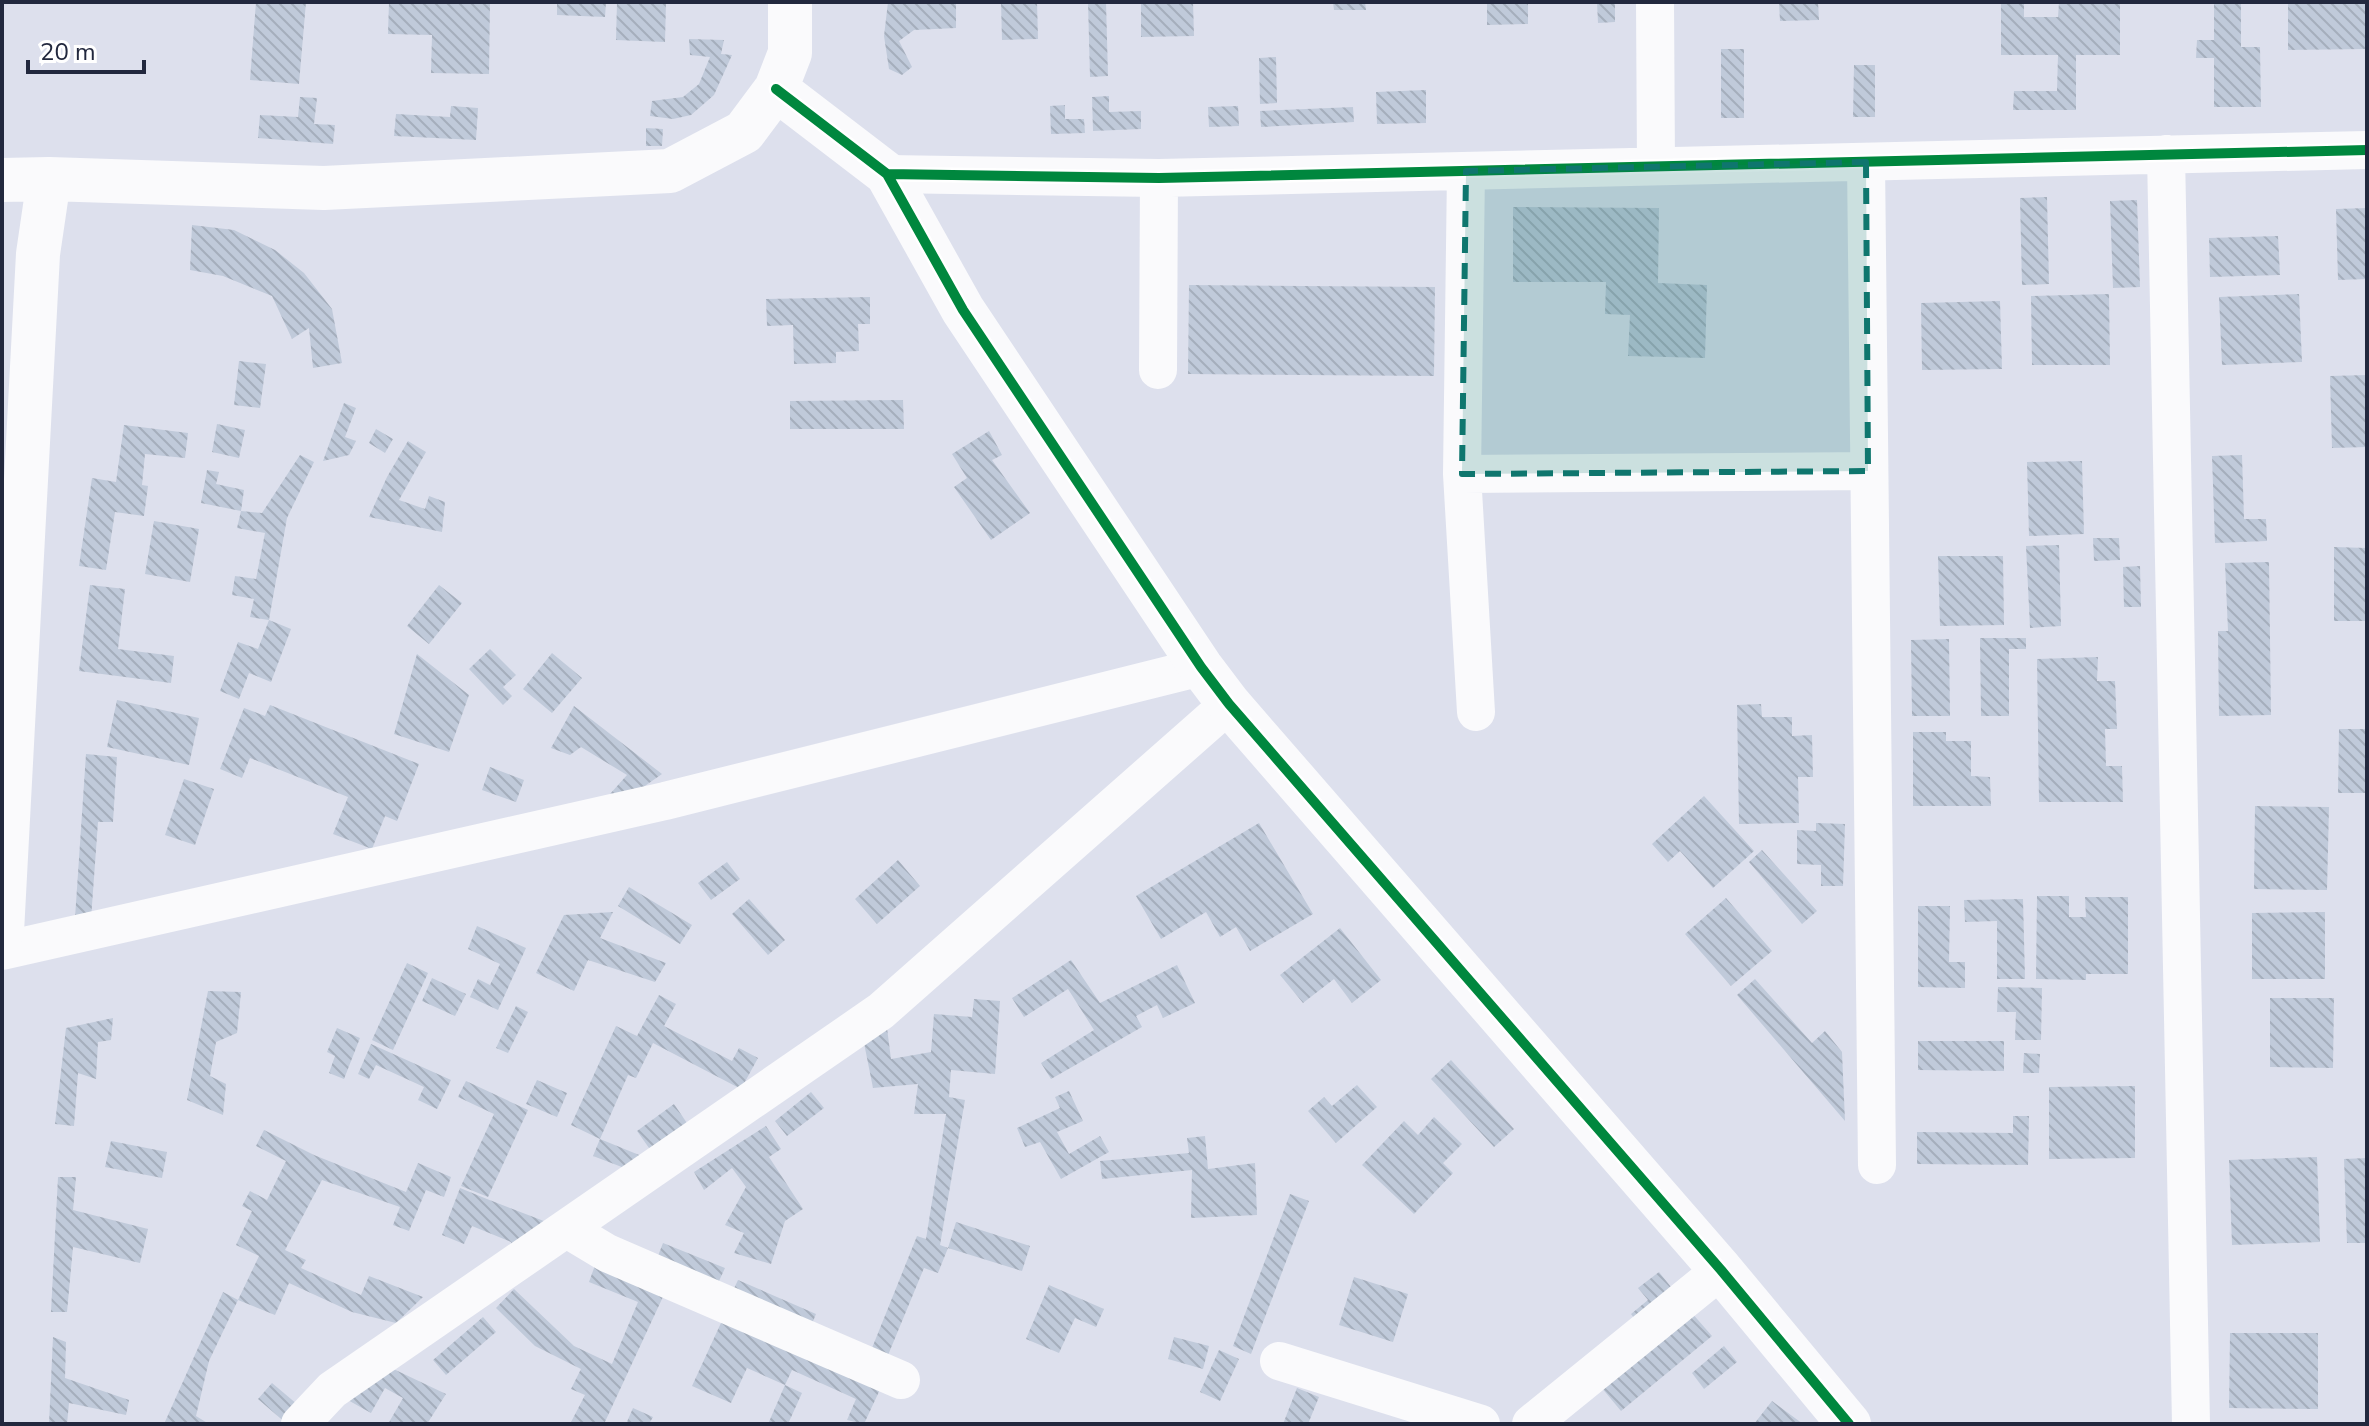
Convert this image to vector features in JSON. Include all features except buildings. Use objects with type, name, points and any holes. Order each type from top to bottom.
[{"type":"street","points":[[2,180],[324,188],[670,171],[744,132],[776,89],[790,53],[790,2]]},
{"type":"street","points":[[1655,2],[1656,166]]},
{"type":"street","points":[[776,89],[887,174],[963,310],[1201,667],[1229,704],[1721,1270],[1849,1424]]},
{"type":"street","points":[[887,174],[1159,178],[2367,150]]},
{"type":"street","points":[[2166,154],[2191,1424]]},
{"type":"street","points":[[1866,162],[1877,1165]]},
{"type":"street","points":[[1466,171],[1462,474],[1476,712]]},
{"type":"street","points":[[1158,370],[1159,178]]},
{"type":"street","points":[[2,932],[38,254],[49,179]]},
{"type":"street","points":[[1462,474],[1868,471]]},
{"type":"street","points":[[2,951],[665,801],[1201,667]]},
{"type":"street","points":[[300,1424],[332,1390],[881,1011],[1229,704]]},
{"type":"street","points":[[567,1229],[607,1253],[901,1380]]},
{"type":"street","points":[[1531,1424],[1721,1270]]},
{"type":"street","points":[[1279,1361],[1481,1424]]},
{"type":"highlighted area","points":[[1866,162],[1868,471],[1462,474],[1466,171]]},
{"type":"cycle path","points":[[776,89],[887,174],[963,310],[1201,667],[1229,704],[1721,1270],[1849,1424]]},
{"type":"cycle path","points":[[887,174],[1159,178],[2367,150]]}]
